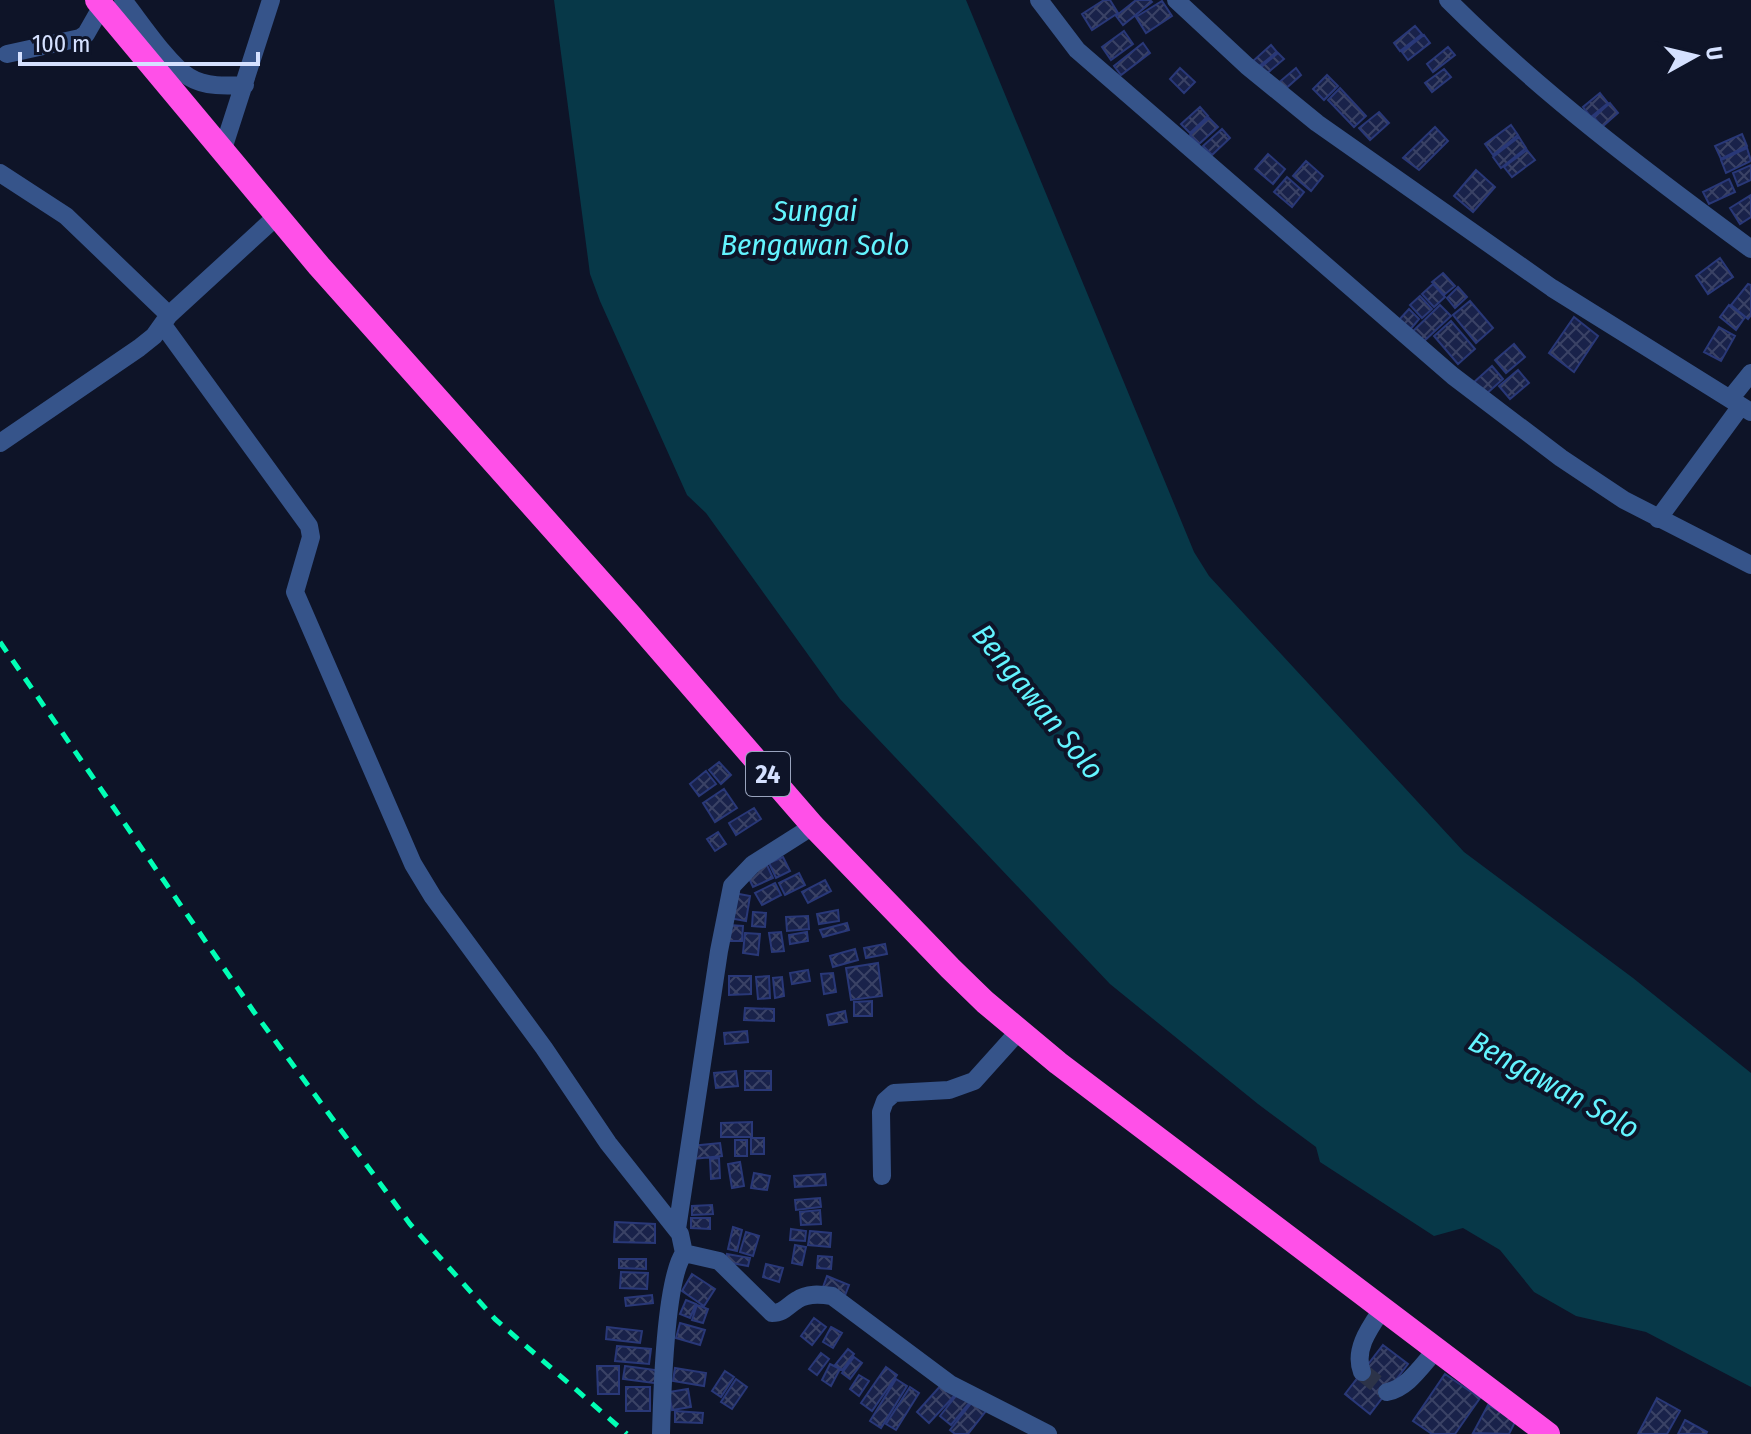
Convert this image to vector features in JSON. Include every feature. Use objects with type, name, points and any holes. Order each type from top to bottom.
[{"type":"highway","name":"24","points":[[107,2],[277,216],[371,326],[630,615],[813,826],[950,968],[1019,1031],[1548,1434]]},
{"type":"street","points":[[223,149],[271,0]]},
{"type":"street","points":[[1039,0],[1077,50],[1453,376],[1561,458],[1658,519],[1751,565]]},
{"type":"street","points":[[1176,0],[1247,66],[1317,123],[1552,288],[1741,406]]},
{"type":"street","points":[[1448,0],[1497,49],[1622,154],[1751,249]]},
{"type":"street","points":[[7,54],[80,38],[86,34],[107,2],[189,78],[215,86],[245,85]]},
{"type":"street","points":[[0,173],[66,216],[166,320],[309,526],[311,537],[295,592],[413,864],[433,897],[544,1048],[608,1143],[682,1238],[684,1253],[674,1279],[663,1375],[661,1434]]},
{"type":"street","points":[[0,443],[139,348],[277,216]]},
{"type":"street","points":[[1658,519],[1741,406],[1751,373]]},
{"type":"street","points":[[677,1229],[719,951],[732,886],[753,864],[813,826]]},
{"type":"street","points":[[882,1176],[881,1112],[885,1101],[894,1093],[949,1090],[974,1081],[1019,1031]]},
{"type":"street","points":[[684,1253],[719,1261],[772,1313],[780,1313],[800,1298],[819,1294],[832,1296],[950,1384],[1048,1434]]},
{"type":"street","points":[[1362,1372],[1359,1366],[1362,1346],[1367,1331],[1383,1308]]},
{"type":"street","points":[[1387,1392],[1397,1390],[1436,1350]]},
{"type":"water","name":"Sungai Bengawan Solo","points":[[554,0],[966,0],[1194,552],[1209,576],[1464,852],[1633,978],[1751,1073],[1751,1387],[1646,1332],[1576,1316],[1534,1292],[1500,1250],[1463,1228],[1434,1236],[1320,1162],[1316,1147],[1110,984],[840,699],[706,513],[687,495],[600,301],[590,274]]},
{"type":"building","points":[[1104,0],[1110,0],[1118,13],[1092,30],[1082,14]]},
{"type":"building","points":[[1136,0],[1152,2],[1123,25],[1116,16]]},
{"type":"building","points":[[1162,1],[1172,16],[1146,33],[1136,17]]},
{"type":"building","points":[[1415,26],[1422,34],[1400,51],[1394,43]]},
{"type":"building","points":[[1124,31],[1133,44],[1111,60],[1102,47]]},
{"type":"building","points":[[1424,35],[1430,43],[1408,60],[1402,52]]},
{"type":"building","points":[[1143,43],[1150,53],[1121,75],[1114,66]]},
{"type":"building","points":[[1271,45],[1277,52],[1258,67],[1253,61]]},
{"type":"building","points":[[1448,47],[1455,55],[1433,72],[1427,64]]},
{"type":"building","points":[[1278,53],[1284,59],[1265,75],[1260,68]]},
{"type":"building","points":[[1180,68],[1195,82],[1184,93],[1170,79]]},
{"type":"building","points":[[1296,68],[1301,75],[1283,91],[1277,84]]},
{"type":"building","points":[[1444,69],[1451,77],[1432,92],[1425,83]]},
{"type":"building","points":[[1327,75],[1338,86],[1324,100],[1313,89]]},
{"type":"building","points":[[1340,88],[1366,116],[1354,127],[1328,100]]},
{"type":"building","points":[[1600,93],[1608,103],[1591,117],[1583,107]]},
{"type":"building","points":[[1610,103],[1618,113],[1602,127],[1594,117]]},
{"type":"building","points":[[1200,107],[1208,116],[1190,133],[1181,124]]},
{"type":"building","points":[[1379,112],[1389,123],[1370,140],[1359,128]]},
{"type":"building","points":[[1209,118],[1218,127],[1199,144],[1190,135]]},
{"type":"building","points":[[1511,125],[1518,135],[1493,155],[1485,144]]},
{"type":"building","points":[[1435,127],[1448,141],[1419,170],[1403,158]]},
{"type":"building","points":[[1222,129],[1230,138],[1212,155],[1203,146]]},
{"type":"building","points":[[1742,134],[1747,146],[1721,159],[1715,146]]},
{"type":"building","points":[[1519,137],[1526,148],[1501,168],[1493,157]]},
{"type":"building","points":[[1747,148],[1751,161],[1726,173],[1721,160]]},
{"type":"building","points":[[1527,150],[1535,160],[1512,177],[1504,167]]},
{"type":"building","points":[[1268,154],[1285,169],[1273,184],[1255,169]]},
{"type":"building","points":[[1306,161],[1323,176],[1311,191],[1293,176]]},
{"type":"building","points":[[1751,165],[1751,180],[1738,186],[1733,173]]},
{"type":"building","points":[[1476,170],[1495,187],[1473,212],[1454,196]]},
{"type":"building","points":[[1287,177],[1304,192],[1292,207],[1274,192]]},
{"type":"building","points":[[1729,179],[1735,192],[1709,204],[1703,192]]},
{"type":"building","points":[[1751,195],[1751,217],[1740,224],[1730,208]]},
{"type":"building","points":[[1720,258],[1733,277],[1708,294],[1696,276]]},
{"type":"building","points":[[1443,273],[1455,286],[1444,295],[1432,282]]},
{"type":"building","points":[[1433,284],[1445,297],[1434,307],[1422,294]]},
{"type":"building","points":[[1748,284],[1751,285],[1751,315],[1748,319],[1731,305]]},
{"type":"building","points":[[1458,287],[1467,297],[1455,308],[1447,298]]},
{"type":"building","points":[[1420,296],[1432,309],[1422,318],[1410,305]]},
{"type":"building","points":[[1470,301],[1493,328],[1476,343],[1453,315]]},
{"type":"building","points":[[1440,305],[1451,316],[1422,343],[1412,332]]},
{"type":"building","points":[[1729,305],[1745,317],[1736,330],[1720,317]]},
{"type":"building","points":[[1409,309],[1419,319],[1409,331],[1398,321]]},
{"type":"building","points":[[1574,317],[1598,336],[1574,372],[1549,353]]},
{"type":"building","points":[[1451,321],[1475,349],[1458,364],[1434,336]]},
{"type":"building","points":[[1719,327],[1735,336],[1721,361],[1704,352]]},
{"type":"building","points":[[1514,344],[1525,357],[1506,373],[1495,360]]},
{"type":"building","points":[[1492,366],[1503,379],[1485,395],[1474,382]]},
{"type":"building","points":[[1518,370],[1529,383],[1510,399],[1499,386]]},
{"type":"building","points":[[719,762],[731,775],[721,784],[709,770]]},
{"type":"building","points":[[706,771],[716,784],[699,796],[690,784]]},
{"type":"building","points":[[724,789],[737,808],[715,822],[703,803]]},
{"type":"building","points":[[754,808],[761,819],[736,835],[729,823]]},
{"type":"building","points":[[718,832],[726,844],[715,851],[707,839]]},
{"type":"building","points":[[783,857],[790,871],[776,878],[769,863]]},
{"type":"building","points":[[766,863],[773,878],[753,887],[746,872]]},
{"type":"building","points":[[799,873],[805,885],[785,895],[779,883]]},
{"type":"building","points":[[825,880],[831,891],[808,903],[802,892]]},
{"type":"building","points":[[775,883],[781,895],[762,905],[755,893]]},
{"type":"building","points":[[734,893],[750,896],[746,921],[729,918]]},
{"type":"building","points":[[838,910],[839,921],[819,924],[817,914]]},
{"type":"building","points":[[753,912],[766,913],[765,927],[752,926]]},
{"type":"building","points":[[808,916],[809,929],[787,931],[786,917]]},
{"type":"building","points":[[847,923],[849,930],[823,937],[820,930]]},
{"type":"building","points":[[729,925],[743,926],[742,941],[728,941]]},
{"type":"building","points":[[781,932],[784,951],[772,952],[769,933]]},
{"type":"building","points":[[807,932],[808,941],[790,944],[789,935]]},
{"type":"building","points":[[745,933],[760,934],[758,955],[743,953]]},
{"type":"building","points":[[885,944],[887,954],[866,958],[864,948]]},
{"type":"building","points":[[855,949],[858,960],[833,967],[830,956]]},
{"type":"building","points":[[878,963],[882,996],[851,1000],[846,968]]},
{"type":"building","points":[[808,970],[810,981],[792,984],[790,973]]},
{"type":"building","points":[[833,973],[836,992],[824,994],[821,974]]},
{"type":"building","points":[[729,976],[751,976],[751,994],[729,995]]},
{"type":"building","points":[[769,976],[770,998],[758,999],[756,977]]},
{"type":"building","points":[[782,977],[784,996],[775,998],[773,978]]},
{"type":"building","points":[[872,1001],[872,1016],[854,1016],[854,1002]]},
{"type":"building","points":[[745,1008],[774,1009],[774,1021],[744,1020]]},
{"type":"building","points":[[845,1011],[847,1022],[829,1025],[827,1015]]},
{"type":"building","points":[[747,1031],[748,1042],[725,1044],[724,1033]]},
{"type":"building","points":[[736,1071],[738,1086],[716,1088],[714,1073]]},
{"type":"building","points":[[745,1071],[771,1071],[771,1090],[745,1090]]},
{"type":"building","points":[[752,1122],[752,1137],[721,1137],[721,1123]]},
{"type":"building","points":[[751,1138],[764,1138],[764,1154],[751,1154]]},
{"type":"building","points":[[735,1140],[747,1140],[747,1156],[735,1156]]},
{"type":"building","points":[[720,1143],[722,1156],[693,1159],[691,1146]]},
{"type":"building","points":[[719,1158],[720,1178],[711,1179],[710,1159]]},
{"type":"building","points":[[740,1162],[744,1186],[732,1188],[728,1164]]},
{"type":"building","points":[[754,1173],[770,1176],[767,1190],[751,1188]]},
{"type":"building","points":[[825,1174],[826,1185],[795,1187],[794,1176]]},
{"type":"building","points":[[820,1198],[821,1207],[796,1210],[795,1200]]},
{"type":"building","points":[[712,1205],[713,1214],[692,1215],[692,1206]]},
{"type":"building","points":[[820,1210],[821,1224],[801,1225],[800,1212]]},
{"type":"building","points":[[691,1218],[710,1218],[710,1229],[691,1228]]},
{"type":"building","points":[[615,1222],[655,1224],[655,1243],[614,1242]]},
{"type":"building","points":[[733,1227],[742,1230],[737,1251],[728,1249]]},
{"type":"building","points":[[791,1229],[806,1231],[805,1241],[790,1240]]},
{"type":"building","points":[[810,1231],[831,1233],[830,1247],[808,1245]]},
{"type":"building","points":[[746,1232],[759,1236],[753,1256],[740,1252]]},
{"type":"building","points":[[795,1245],[806,1247],[802,1265],[792,1263]]},
{"type":"building","points":[[727,1254],[750,1258],[748,1266],[726,1262]]},
{"type":"building","points":[[818,1256],[832,1257],[831,1269],[817,1268]]},
{"type":"building","points":[[619,1259],[646,1259],[646,1269],[619,1268]]},
{"type":"building","points":[[766,1264],[783,1268],[779,1282],[763,1277]]},
{"type":"building","points":[[621,1272],[648,1273],[647,1289],[620,1288]]},
{"type":"building","points":[[692,1274],[715,1289],[704,1306],[682,1291]]},
{"type":"building","points":[[827,1276],[849,1285],[844,1298],[822,1290]]},
{"type":"building","points":[[652,1295],[653,1303],[626,1306],[625,1298]]},
{"type":"building","points":[[686,1300],[696,1304],[690,1318],[680,1314]]},
{"type":"building","points":[[697,1305],[708,1309],[703,1323],[692,1320]]},
{"type":"building","points":[[814,1318],[826,1327],[812,1345],[801,1336]]},
{"type":"building","points":[[680,1323],[705,1330],[700,1345],[676,1338]]},
{"type":"building","points":[[607,1327],[642,1331],[640,1343],[606,1339]]},
{"type":"building","points":[[831,1327],[842,1333],[833,1348],[823,1342]]},
{"type":"building","points":[[1383,1345],[1408,1364],[1370,1414],[1345,1394]]},
{"type":"building","points":[[617,1346],[651,1349],[649,1364],[615,1361]]},
{"type":"building","points":[[848,1349],[854,1354],[842,1370],[835,1365]]},
{"type":"building","points":[[821,1353],[829,1359],[817,1375],[809,1369]]},
{"type":"building","points":[[854,1357],[862,1363],[850,1379],[842,1373]]},
{"type":"building","points":[[830,1364],[840,1369],[831,1386],[822,1380]]},
{"type":"building","points":[[597,1366],[619,1366],[619,1394],[598,1394]]},
{"type":"building","points":[[625,1366],[663,1371],[661,1384],[623,1379]]},
{"type":"building","points":[[886,1367],[897,1375],[872,1411],[861,1403]]},
{"type":"building","points":[[675,1368],[706,1373],[704,1386],[673,1381]]},
{"type":"building","points":[[725,1371],[734,1377],[721,1397],[712,1391]]},
{"type":"building","points":[[1445,1374],[1480,1398],[1455,1434],[1432,1434],[1413,1421]]},
{"type":"building","points":[[859,1375],[869,1381],[859,1396],[850,1389]]},
{"type":"building","points":[[736,1379],[747,1387],[732,1409],[721,1402]]},
{"type":"building","points":[[896,1379],[907,1386],[881,1428],[870,1421]]},
{"type":"building","points":[[943,1383],[955,1395],[929,1423],[917,1412]]},
{"type":"building","points":[[626,1387],[650,1387],[650,1411],[626,1411]]},
{"type":"building","points":[[910,1387],[919,1393],[896,1430],[886,1424]]},
{"type":"building","points":[[688,1389],[691,1407],[672,1410],[669,1392]]},
{"type":"building","points":[[959,1392],[970,1402],[951,1425],[940,1416]]},
{"type":"building","points":[[1657,1398],[1680,1411],[1667,1434],[1638,1434]]},
{"type":"building","points":[[973,1401],[986,1411],[968,1434],[955,1434],[950,1430]]},
{"type":"building","points":[[1488,1405],[1516,1420],[1509,1434],[1473,1433]]},
{"type":"building","points":[[675,1411],[703,1413],[702,1423],[675,1422]]},
{"type":"building","points":[[1685,1420],[1707,1432],[1706,1434],[1678,1434]]},
{"type":"tunnel","points":[[1362,1372],[1387,1392]]},
{"type":"railway","points":[[0,642],[254,1012],[410,1224],[495,1319],[627,1434]]},
{"type":"water label","name":"Bengawan Solo","points":[[1038,702]]},
{"type":"water label","name":"Bengawan Solo","points":[[1554,1085]]}]
